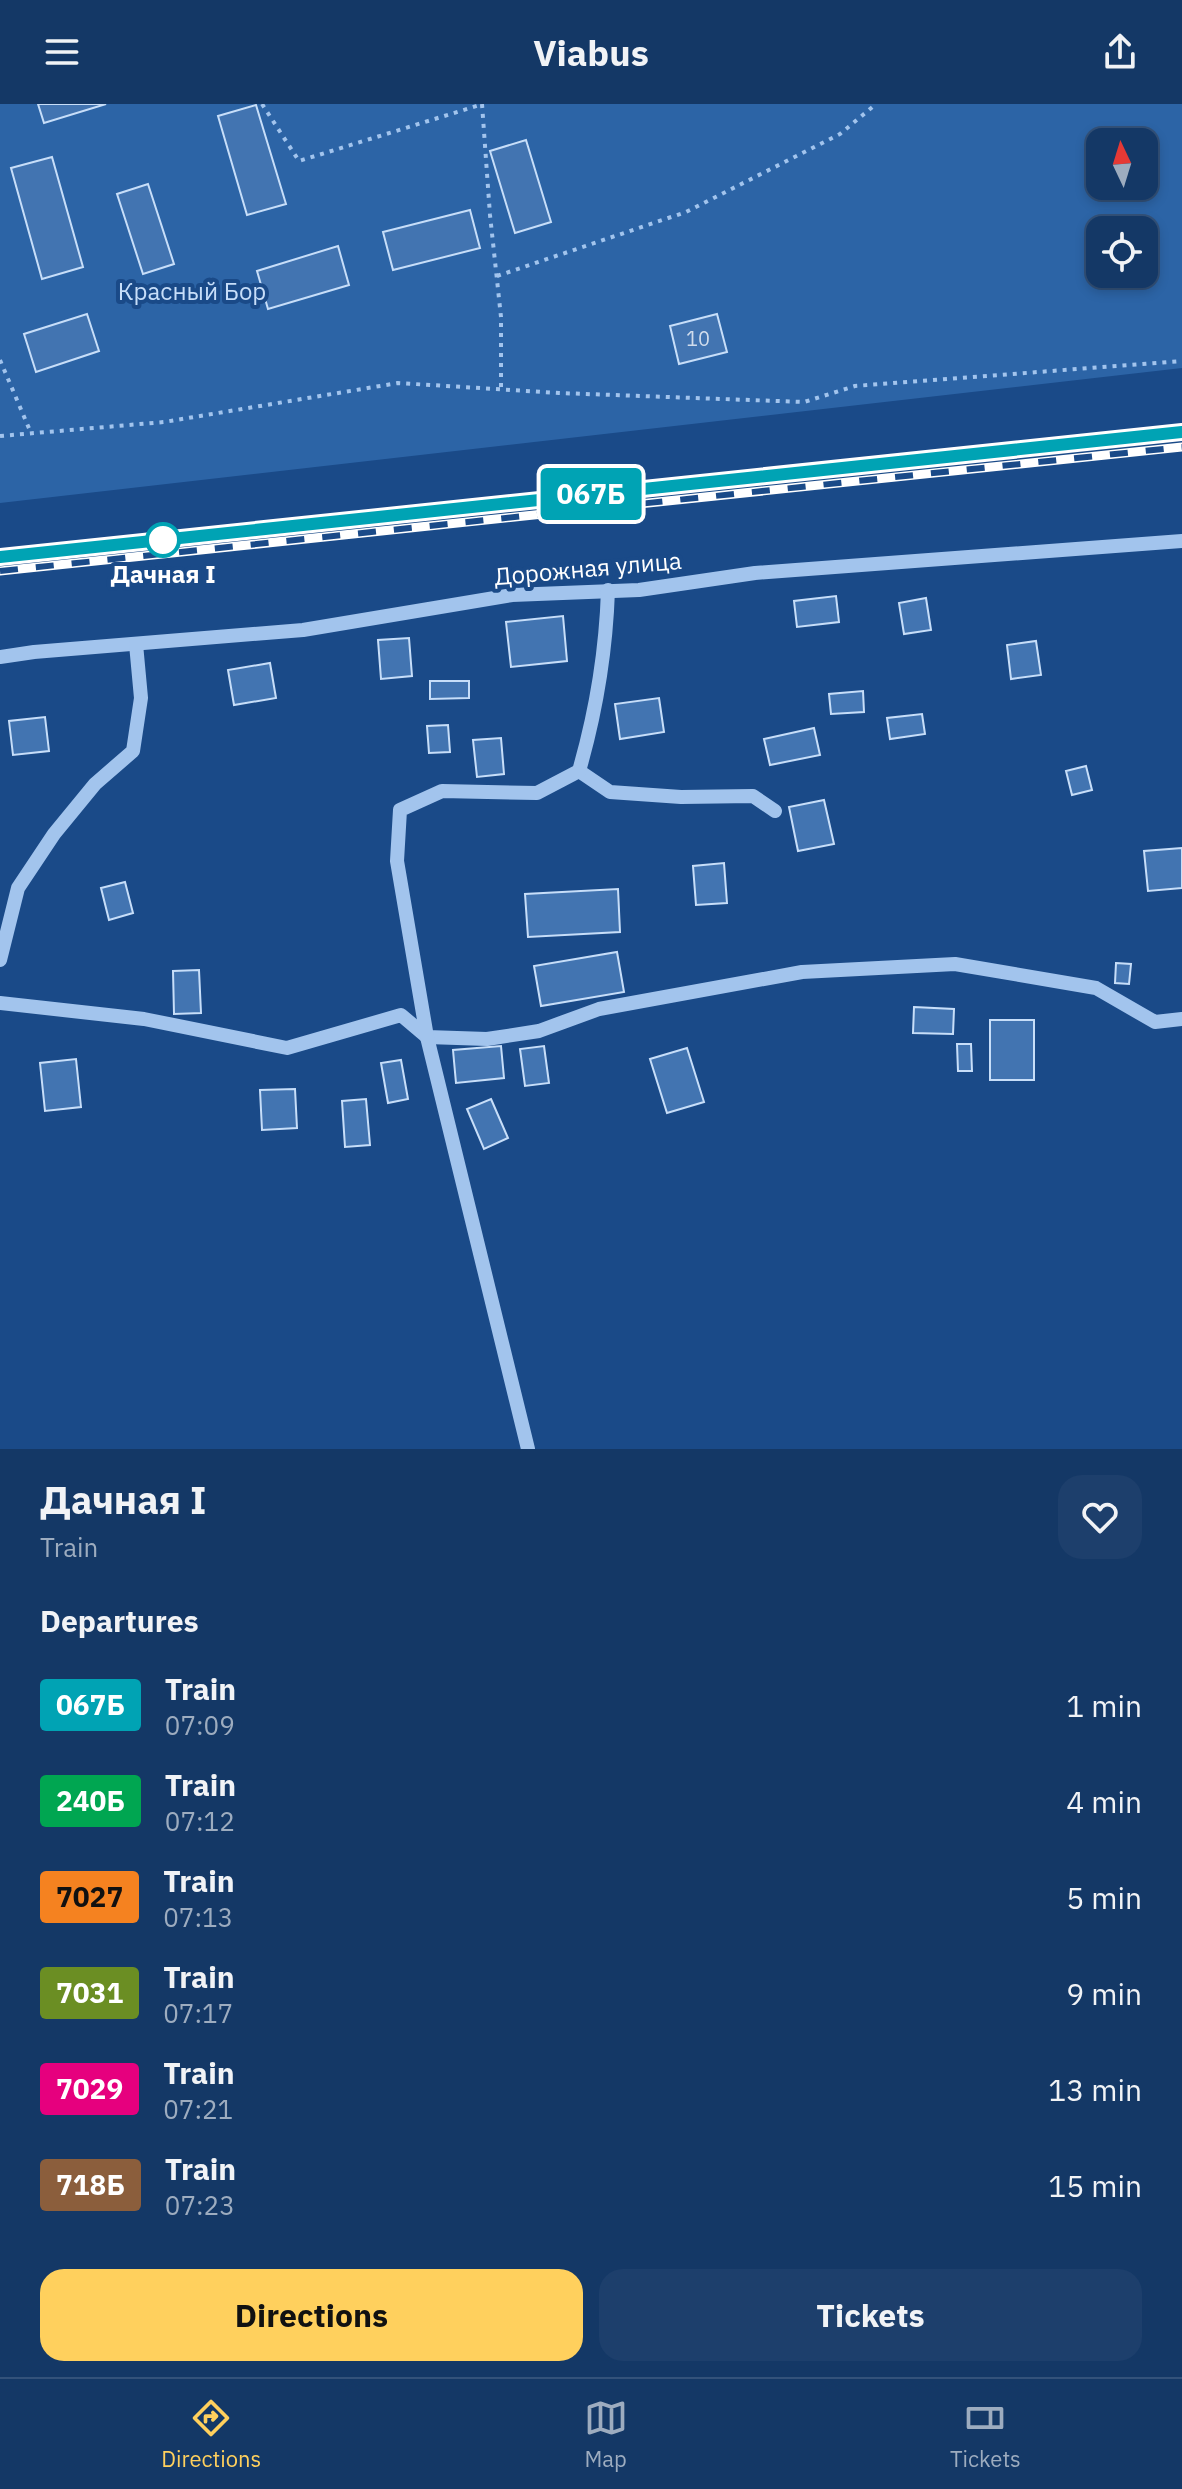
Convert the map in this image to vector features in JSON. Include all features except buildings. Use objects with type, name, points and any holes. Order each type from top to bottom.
[{"type":"street","name":"Дорожная улица","points":[[0,657],[303,630],[512,595],[639,590],[755,573],[1182,541]]},
{"type":"street","points":[[528,1449],[427,1037],[397,861],[400,810],[442,791],[537,793],[579,771],[590,735],[606,641],[608,590]]},
{"type":"street","points":[[0,960],[18,888],[54,834],[95,784],[133,751],[141,698],[136,644]]},
{"type":"street","points":[[579,771],[610,792],[681,797],[753,796],[775,811]]},
{"type":"street","points":[[0,1003],[144,1019],[287,1048],[401,1015],[427,1037],[487,1039],[539,1031],[599,1009],[802,972],[955,964],[1096,988],[1155,1022],[1182,1019]]},
{"type":"path","points":[[262,104],[299,161],[483,104],[501,317],[501,390]]},
{"type":"path","points":[[497,276],[686,212],[840,134],[876,104]]},
{"type":"path","points":[[0,360],[31,433]]},
{"type":"path","points":[[0,436],[164,422],[398,383],[804,402],[855,386],[1182,361]]},
{"type":"green space","name":"Красный Бор","points":[[0,104],[1182,104],[1182,368],[0,503]]},
{"type":"railway","points":[[0,557],[1182,432]]},
{"type":"railway","points":[[0,571],[1182,447]]},
{"type":"train","name":"067Б","points":[[0,557],[1182,432]]},
{"type":"place","name":"Дачная I","points":[[163,540]]}]
